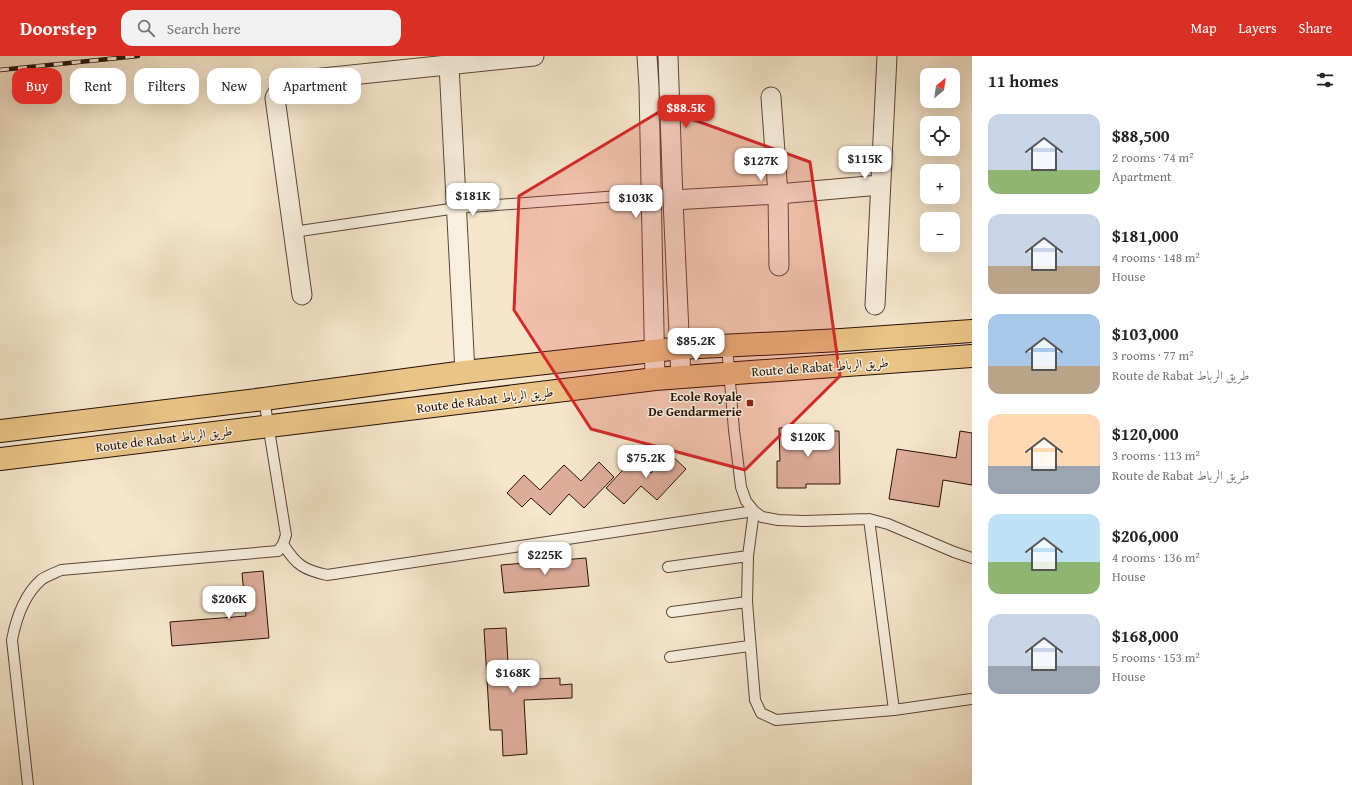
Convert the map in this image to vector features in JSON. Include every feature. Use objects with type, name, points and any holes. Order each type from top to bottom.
[{"type":"main road","name":"Route de Rabat طريق الرباط","points":[[0,431],[264,399],[465,372],[680,348],[972,331]]},
{"type":"main road","name":"Route de Rabat طريق الرباط","points":[[0,459],[655,379],[972,356]]},
{"type":"street","points":[[302,295],[275,98],[284,82],[534,56]]},
{"type":"street","points":[[646,56],[649,87],[653,351],[655,379]]},
{"type":"street","points":[[668,56],[681,377]]},
{"type":"street","points":[[875,304],[887,56]]},
{"type":"street","points":[[449,65],[465,372]]},
{"type":"street","points":[[771,97],[778,194],[779,266]]},
{"type":"street","points":[[673,200],[778,194],[880,185]]},
{"type":"lane","points":[[293,232],[457,208],[619,196]]},
{"type":"lane","points":[[727,346],[741,487],[746,501],[754,512],[762,517],[778,520],[804,521],[870,519],[888,524],[972,558]]},
{"type":"lane","points":[[28,785],[12,640],[16,620],[29,595],[42,580],[61,570],[278,551],[283,544],[286,535],[264,399]]},
{"type":"lane","points":[[283,544],[293,559],[307,571],[328,575],[754,512]]},
{"type":"lane","points":[[754,512],[748,556],[747,602],[749,646],[755,700],[761,713],[776,720],[894,710],[971,699]]},
{"type":"lane","points":[[870,519],[894,710]]},
{"type":"lane","points":[[668,567],[748,556]]},
{"type":"lane","points":[[672,612],[747,602]]},
{"type":"lane","points":[[670,657],[749,646]]},
{"type":"highlighted area","points":[[664,109],[810,162],[840,376],[745,470],[591,429],[514,310],[519,196]]},
{"type":"building","points":[[805,427],[805,431],[839,431],[840,484],[806,484],[806,488],[777,488],[777,461],[780,461],[779,428]]},
{"type":"building","points":[[960,431],[972,433],[972,485],[943,480],[939,507],[889,499],[897,449],[956,458]]},
{"type":"building","points":[[670,454],[686,469],[657,500],[641,486],[624,504],[606,488],[635,457],[651,473]]},
{"type":"building","points":[[599,462],[614,477],[584,508],[569,494],[550,515],[531,498],[522,507],[507,493],[524,475],[540,490],[564,465],[581,481]]},
{"type":"building","points":[[586,558],[589,586],[504,593],[501,565]]},
{"type":"building","points":[[263,571],[269,638],[172,646],[170,622],[246,616],[242,573]]},
{"type":"building","points":[[506,628],[509,680],[560,678],[560,685],[572,684],[572,698],[524,700],[527,754],[503,756],[502,730],[490,730],[484,629]]},
{"type":"railway","points":[[0,70],[138,56]]},
{"type":"place","name":"Ecole Royale De Gendarmerie","points":[[750,403]]}]
